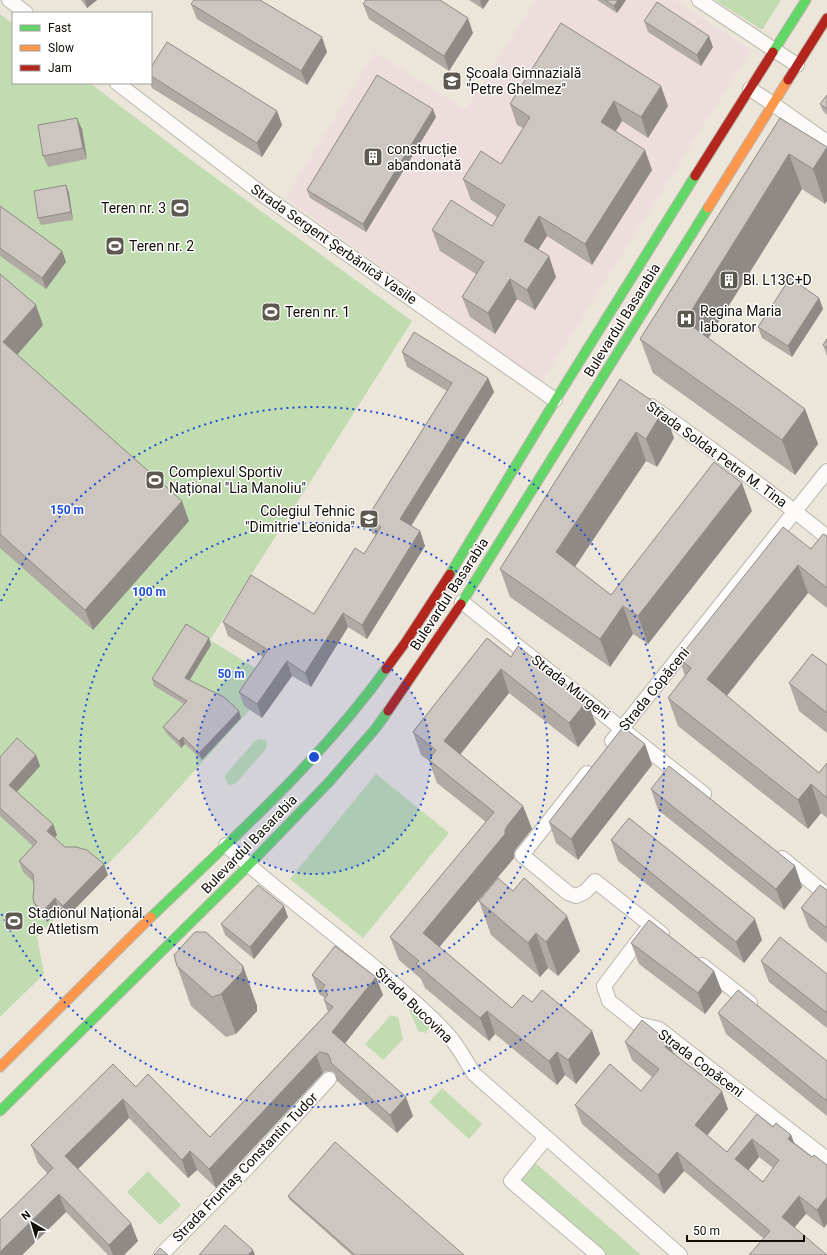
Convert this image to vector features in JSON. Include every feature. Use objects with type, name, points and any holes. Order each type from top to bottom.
[{"type":"main road","name":"Bulevardul Basarabia","points":[[0,1067],[96,971],[274,798],[350,716],[442,586],[555,400],[806,0]]},
{"type":"main road","name":"Bulevardul Basarabia","points":[[0,1111],[249,865],[330,782],[364,743],[394,703],[462,602],[611,376],[773,104],[827,18]]},
{"type":"street","points":[[9,0],[25,12]]},
{"type":"street","points":[[699,0],[797,65]]},
{"type":"street","name":"Strada Sergent Șerbănică Vasile","points":[[118,84],[266,197],[555,400]]},
{"type":"street","points":[[750,90],[773,104],[827,142]]},
{"type":"street","name":"Strada Soldat Petre M. Tina","points":[[638,396],[737,467],[827,537]]},
{"type":"street","name":"Strada Copăceni","points":[[604,752],[827,471]]},
{"type":"street","name":"Strada Murgeni","points":[[462,602],[623,728],[711,800]]},
{"type":"street","points":[[595,763],[522,855],[568,893],[576,896],[585,892],[595,881],[674,943]]},
{"type":"street","name":"Strada Bucovina","points":[[226,845],[370,963],[408,997],[443,1029],[453,1041],[474,1074],[680,1255]]},
{"type":"street","points":[[772,850],[827,896]]},
{"type":"street","name":"Strada Copăceni","points":[[650,924],[642,937],[604,986],[609,1001],[638,1024],[659,1029],[827,1159]]},
{"type":"street","points":[[692,958],[760,1011]]},
{"type":"street","name":"Strada Fruntaș Constantin Tudor","points":[[161,1255],[249,1166],[328,1079]]},
{"type":"street","points":[[546,1138],[510,1181],[598,1255]]},
{"type":"shaded area","points":[[536,0],[674,0],[751,50],[542,381],[286,198],[375,52],[465,110]]},
{"type":"green space","points":[[715,0],[781,0],[762,30]]},
{"type":"green space","name":"Complexul Sportiv Național \"Lia Manoliu\"","points":[[0,14],[12,23],[12,84],[91,84],[191,160],[412,321],[210,640],[276,681],[139,832],[37,937],[44,974],[0,1017]]},
{"type":"green space","points":[[256,740],[265,740],[267,744],[266,749],[236,783],[232,785],[228,784],[225,778],[226,774]]},
{"type":"green space","points":[[376,774],[449,833],[363,938],[290,879]]},
{"type":"green space","points":[[407,1004],[431,1024],[426,1033],[418,1031]]},
{"type":"green space","points":[[391,1015],[398,1017],[403,1039],[383,1060],[365,1044]]},
{"type":"green space","points":[[442,1088],[482,1124],[469,1139],[429,1102]]},
{"type":"green space","points":[[532,1160],[641,1255],[603,1255],[516,1179]]},
{"type":"green space","points":[[148,1171],[181,1205],[160,1225],[127,1192]]},
{"type":"building","points":[[194,0],[260,0],[322,37],[301,71],[191,4]]},
{"type":"building","points":[[366,0],[440,0],[468,18],[444,56],[363,4]]},
{"type":"building","points":[[605,0],[618,0],[614,6]]},
{"type":"building","points":[[657,2],[709,36],[697,55],[644,21]]},
{"type":"building","points":[[561,23],[661,86],[641,117],[614,101],[601,122],[645,150],[585,244],[539,216],[524,241],[549,256],[527,290],[510,279],[488,313],[462,297],[484,262],[432,230],[451,200],[492,226],[505,205],[463,179],[481,151],[501,164],[530,117],[510,104]]},
{"type":"building","points":[[167,42],[277,111],[257,143],[152,77],[152,65]]},
{"type":"building","name":"construcție abandonată","points":[[377,75],[433,109],[363,224],[307,190]]},
{"type":"building","points":[[827,95],[827,109],[820,104]]},
{"type":"building","points":[[77,118],[83,148],[43,156],[38,125]]},
{"type":"building","points":[[780,118],[827,147],[813,169],[789,154],[685,321],[805,409],[782,440],[640,339]]},
{"type":"building","points":[[66,185],[71,212],[38,218],[34,191]]},
{"type":"building","points":[[0,206],[62,251],[42,278],[0,248]]},
{"type":"building","points":[[0,274],[36,305],[3,342],[182,501],[85,610],[0,534]]},
{"type":"building","points":[[790,278],[819,298],[788,346],[758,327]]},
{"type":"building","points":[[414,332],[488,378],[400,519],[420,531],[362,625],[343,613],[305,673],[287,661],[257,704],[239,692],[268,650],[223,622],[251,575],[314,614],[355,548],[364,554],[381,527],[367,518],[452,383],[402,352]]},
{"type":"building","points":[[827,339],[827,348],[823,345]]},
{"type":"building","points":[[620,379],[664,409],[646,439],[636,432],[556,552],[611,595],[714,462],[742,483],[638,616],[623,606],[600,639],[500,569]]},
{"type":"building","points":[[783,527],[811,549],[823,534],[827,536],[827,588],[798,565],[707,679],[819,773],[827,763],[827,798],[811,784],[798,800],[668,698],[691,668],[679,658]]},
{"type":"building","points":[[186,624],[209,638],[185,678],[224,697],[239,711],[199,753],[183,737],[179,741],[163,727],[187,701],[152,679]]},
{"type":"building","points":[[487,638],[511,657],[518,646],[587,701],[569,723],[501,669],[444,741],[523,806],[507,826],[505,834],[423,933],[512,1008],[523,995],[532,1002],[542,990],[592,1031],[568,1060],[557,1052],[549,1061],[487,1011],[480,1018],[416,964],[419,961],[390,937],[494,812],[429,760],[436,750],[413,732]]},
{"type":"building","points":[[812,654],[827,665],[827,713],[789,683]]},
{"type":"building","points":[[623,727],[645,744],[571,839],[549,822]]},
{"type":"building","points":[[17,738],[36,755],[9,785],[53,824],[47,831],[65,847],[76,847],[87,850],[104,864],[63,906],[55,898],[43,911],[34,903],[33,874],[19,861],[37,842],[0,808],[0,757]]},
{"type":"building","points":[[669,766],[795,866],[776,889],[651,789]]},
{"type":"building","points":[[629,818],[755,919],[736,942],[611,840]]},
{"type":"building","points":[[498,878],[513,891],[524,878],[567,916],[546,942],[536,933],[528,943],[479,901]]},
{"type":"building","points":[[258,885],[284,906],[250,947],[221,924]]},
{"type":"building","points":[[820,885],[827,890],[827,928],[801,908]]},
{"type":"building","points":[[649,920],[714,971],[698,993],[631,943]]},
{"type":"building","points":[[195,932],[206,932],[243,966],[242,972],[221,994],[212,997],[177,966],[174,955]]},
{"type":"building","points":[[780,937],[827,974],[827,1013],[761,961]]},
{"type":"building","points":[[335,946],[376,977],[332,1032],[406,1097],[390,1115],[331,1063],[328,1054],[320,1052],[209,1169],[190,1151],[182,1160],[123,1099],[65,1156],[131,1223],[109,1245],[59,1194],[0,1252],[0,1220],[53,1168],[31,1145],[113,1064],[136,1087],[148,1074],[210,1137],[333,1007],[324,1000],[328,994],[322,989],[325,985],[312,975]]},
{"type":"building","points":[[738,990],[827,1061],[827,1101],[718,1013]]},
{"type":"building","points":[[642,1020],[669,1042],[665,1047],[722,1091],[695,1125],[727,1152],[757,1114],[773,1127],[776,1123],[791,1135],[788,1139],[812,1157],[814,1155],[827,1165],[827,1197],[817,1210],[799,1196],[782,1217],[827,1255],[749,1255],[770,1231],[677,1152],[658,1175],[575,1105],[610,1064],[641,1091],[659,1069],[625,1042]],"holes":[[[752,1139],[779,1160],[763,1182],[735,1159]]]},
{"type":"building","points":[[335,1142],[464,1255],[355,1255],[288,1196]]},
{"type":"building","points":[[225,1225],[253,1250],[248,1255],[199,1255]]},
{"type":"building","points":[[160,1248],[168,1255],[154,1255]]},
{"type":"traffic: fast","points":[[773,52],[806,0]]},
{"type":"traffic: fast","points":[[450,574],[555,401],[695,176]]},
{"type":"traffic: fast","points":[[461,604],[708,208]]},
{"type":"traffic: fast","points":[[151,917],[304,768],[333,736],[386,669]]},
{"type":"traffic: fast","points":[[0,1111],[249,865],[330,781],[376,728],[388,711]]},
{"type":"traffic: slow","points":[[708,208],[788,80]]},
{"type":"traffic: slow","points":[[0,1067],[151,917]]},
{"type":"traffic: jam","points":[[788,80],[827,18]]},
{"type":"traffic: jam","points":[[695,176],[773,52]]},
{"type":"traffic: jam","points":[[386,669],[405,643],[450,574]]},
{"type":"traffic: jam","points":[[388,711],[461,604]]},
{"type":"place","name":"Școala Gimnazială \"Petre Ghelmez\"","points":[[452,81]]},
{"type":"place","name":"construcție abandonată","points":[[373,157]]},
{"type":"place","name":"Teren nr. 3","points":[[180,208]]},
{"type":"place","name":"Teren nr. 2","points":[[115,246]]},
{"type":"place","name":"Bl. L13C+D","points":[[729,280]]},
{"type":"place","name":"Teren nr. 1","points":[[271,312]]},
{"type":"place","name":"Regina Maria laborator","points":[[686,319]]},
{"type":"place","name":"Complexul Sportiv Național \"Lia Manoliu\"","points":[[155,480]]},
{"type":"place","name":"Colegiul Tehnic \"Dimitrie Leonida\"","points":[[369,519]]},
{"type":"place","name":"Stadionul Național de Atletism","points":[[14,921]]}]
